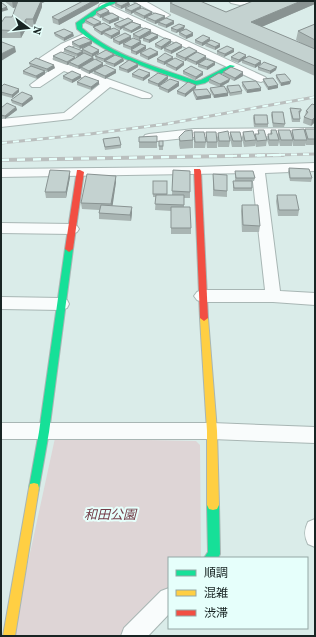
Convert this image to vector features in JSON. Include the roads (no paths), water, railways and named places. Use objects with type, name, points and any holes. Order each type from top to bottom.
[{"type":"street","points":[[117,1],[104,6],[79,23],[79,28],[86,36],[124,56],[196,83],[203,82],[232,66]]},
{"type":"street","points":[[138,1],[165,15]]},
{"type":"street","points":[[234,1],[248,1]]},
{"type":"street","points":[[104,6],[261,79]]},
{"type":"street","points":[[86,36],[65,46],[44,60],[108,84],[146,96]]},
{"type":"street","points":[[36,85],[62,67]]},
{"type":"street","points":[[1,123],[67,116],[108,84]]},
{"type":"street","points":[[149,138],[194,133],[315,132]]},
{"type":"street","points":[[1,173],[197,171],[315,167]]},
{"type":"street","points":[[258,168],[274,296]]},
{"type":"street","points":[[197,171],[202,296],[212,431],[214,554],[211,557]]},
{"type":"street","points":[[9,636],[44,432],[80,172]]},
{"type":"street","points":[[1,228],[72,229]]},
{"type":"street","points":[[202,296],[274,296],[315,299]]},
{"type":"street","points":[[1,303],[61,304]]},
{"type":"street","points":[[1,431],[212,431],[315,435]]},
{"type":"street","points":[[315,529],[315,537]]},
{"type":"street","points":[[132,636],[168,600]]},
{"type":"railway","points":[[1,143],[90,134],[166,124],[315,97]]},
{"type":"railway","points":[[244,156],[315,154]]},
{"type":"railway","points":[[244,156],[283,155]]},
{"type":"railway","points":[[231,156],[244,156]]},
{"type":"railway","points":[[1,160],[244,156]]},
{"type":"park label","name":"和田公園","points":[[110,514]]}]
